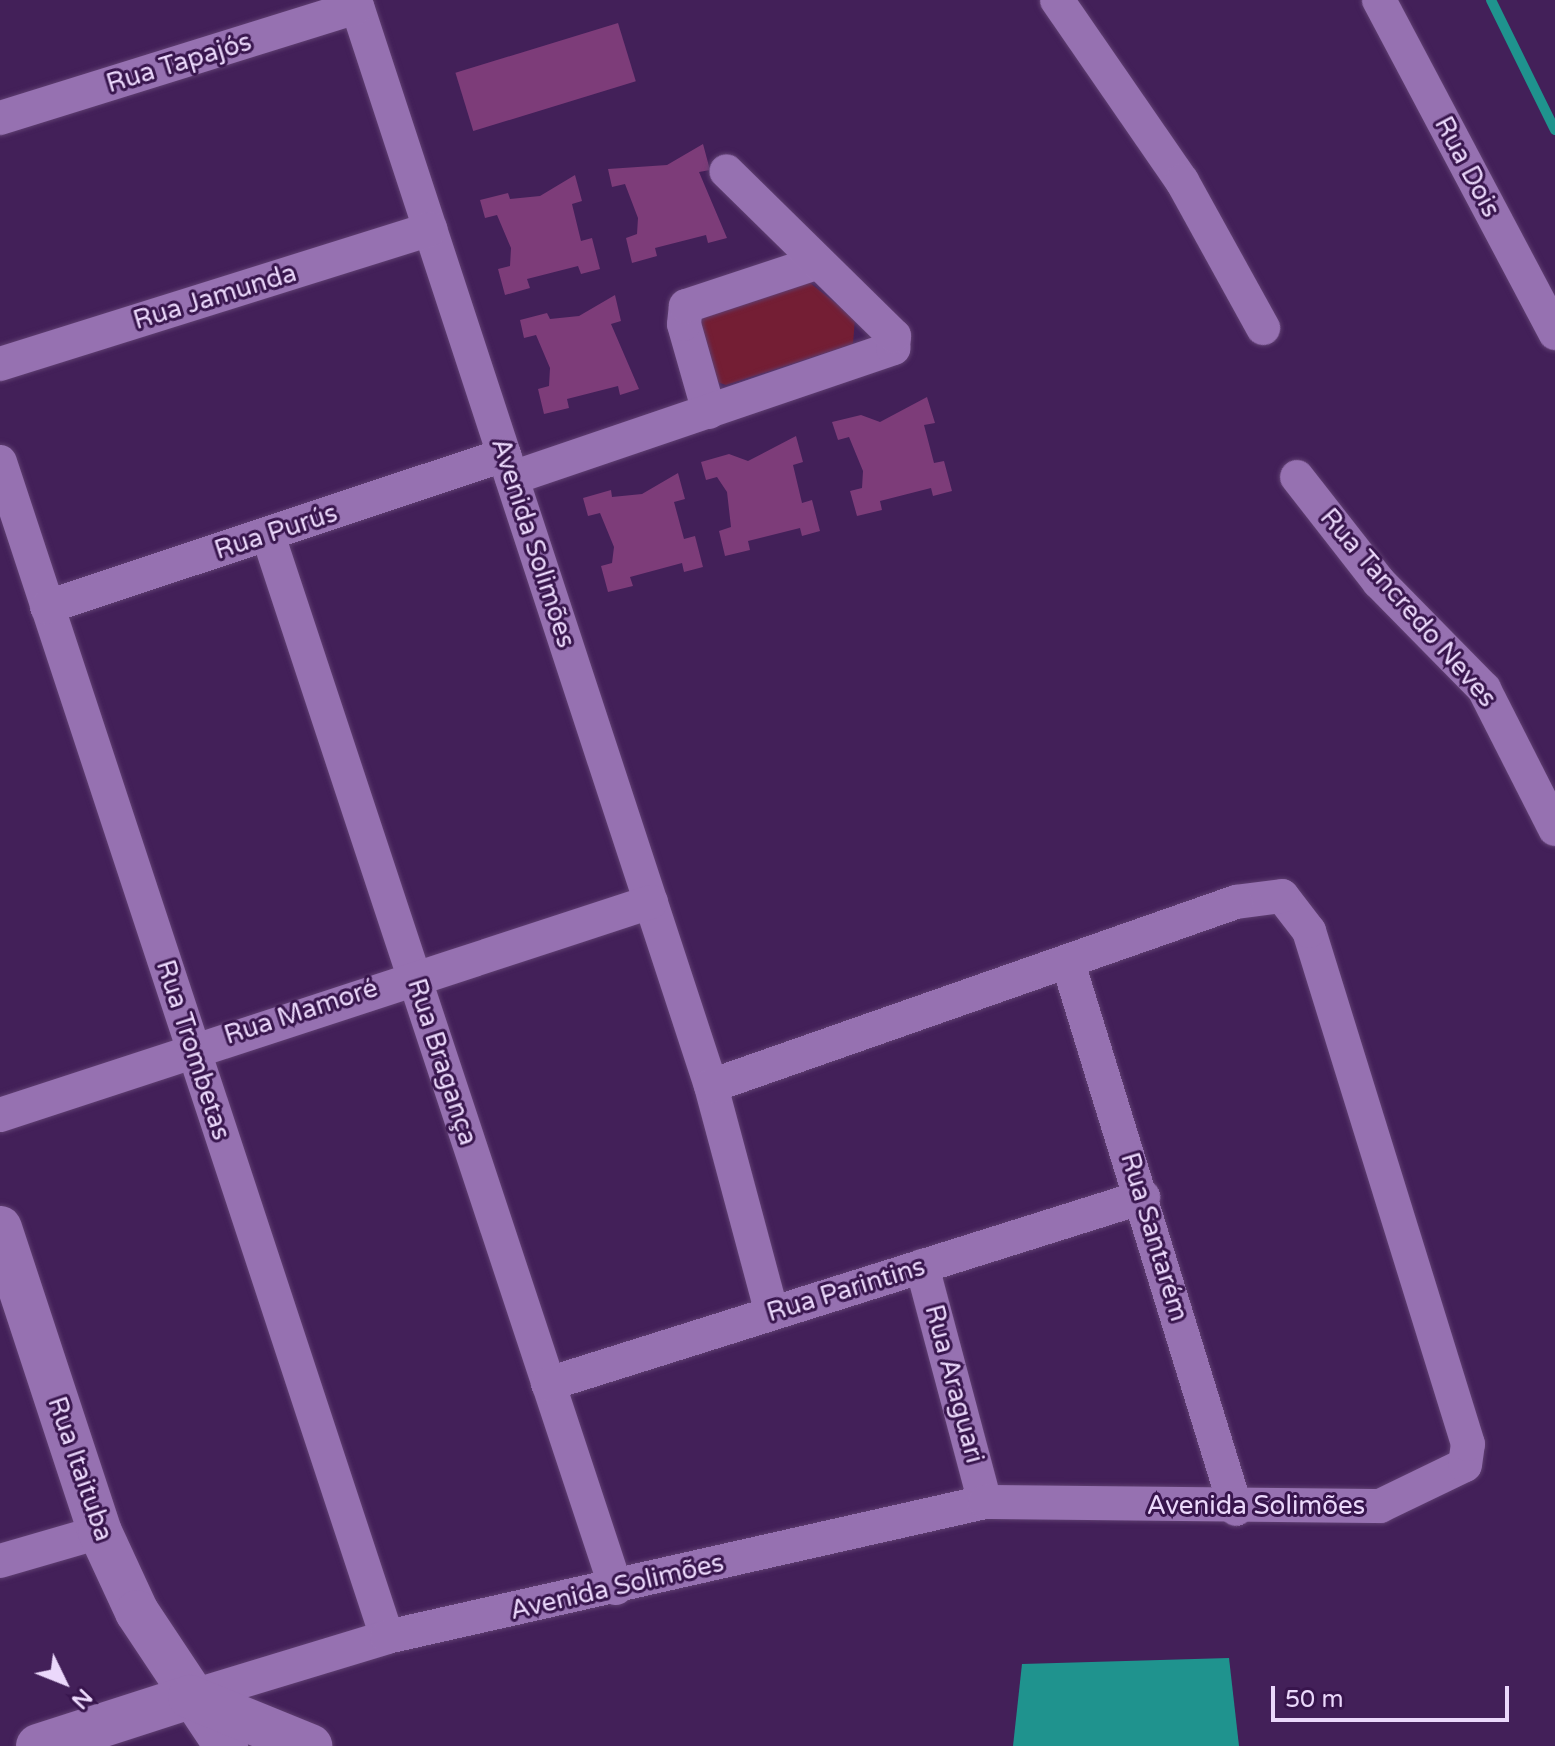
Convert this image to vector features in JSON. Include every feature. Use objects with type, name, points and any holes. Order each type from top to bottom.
[{"type":"street","points":[[1057,0],[1182,181],[1263,328]]},
{"type":"street","name":"Rua Dois","points":[[1379,0],[1555,333]]},
{"type":"street","name":"Rua Tapajós","points":[[0,118],[356,4]]},
{"type":"street","name":"Avenida Solimões","points":[[356,4],[711,1086],[772,1313]]},
{"type":"street","points":[[709,412],[684,324],[686,306],[816,263],[726,171]]},
{"type":"street","name":"Rua Jamunda","points":[[0,364],[430,229]]},
{"type":"street","name":"Rua Purús","points":[[47,607],[268,535],[709,412],[893,348],[894,336],[816,263]]},
{"type":"street","name":"Rua Trombetas","points":[[0,462],[387,1637]]},
{"type":"street","name":"Rua Tancredo Neves","points":[[1297,477],[1379,582],[1484,689],[1555,829]]},
{"type":"street","name":"Rua Bragança","points":[[268,535],[616,1588]]},
{"type":"street","name":"Avenida Solimões","points":[[190,1697],[387,1637],[616,1588],[985,1502],[1236,1509],[1380,1506],[1449,1478],[1465,1465],[1468,1444],[1309,931],[1294,903],[1272,895],[1236,902],[1069,966],[711,1086]]},
{"type":"street","name":"Rua Mamoré","points":[[0,1115],[192,1047],[651,902]]},
{"type":"street","name":"Rua Santarém","points":[[1069,966],[1143,1197],[1236,1509]]},
{"type":"street","name":"Rua Parintins","points":[[548,1384],[1143,1197]]},
{"type":"street","name":"Rua Itaituba","points":[[0,1228],[100,1532],[190,1697],[226,1746]]},
{"type":"street","name":"Rua Araguari","points":[[922,1266],[985,1502]]},
{"type":"street","points":[[0,1561],[100,1532]]},
{"type":"street","points":[[38,1746],[190,1697],[310,1746]]},
{"type":"shaded area","points":[[806,280],[855,318],[853,344],[726,385],[717,382],[697,317]]},
{"type":"shaded area","points":[[1229,1658],[1239,1746],[1013,1746],[1022,1664]]},
{"type":"building","points":[[618,23],[636,81],[473,131],[455,73]]},
{"type":"building","points":[[703,144],[710,170],[699,172],[727,238],[708,243],[706,235],[655,248],[657,256],[632,263],[626,238],[637,234],[638,218],[625,184],[612,187],[608,169],[667,165]]},
{"type":"building","points":[[575,175],[582,201],[572,204],[581,241],[592,238],[600,269],[581,274],[578,266],[527,279],[530,288],[505,295],[498,269],[510,266],[511,248],[497,215],[485,218],[480,200],[508,193],[510,199],[540,196]]},
{"type":"building","points":[[615,295],[621,321],[611,324],[639,389],[620,395],[618,386],[567,399],[569,408],[544,414],[538,389],[549,386],[550,368],[536,335],[524,338],[520,320],[547,313],[550,319],[579,316]]},
{"type":"building","points":[[927,397],[935,423],[924,425],[934,463],[944,461],[952,491],[933,496],[931,488],[880,501],[882,510],[857,516],[850,491],[862,488],[863,471],[849,437],[838,440],[832,422],[861,415],[880,422]]},
{"type":"building","points":[[796,436],[803,462],[793,465],[802,503],[812,500],[820,531],[802,536],[800,528],[748,541],[750,550],[725,556],[719,531],[731,527],[727,492],[717,477],[706,480],[701,462],[729,454],[748,461]]},
{"type":"building","points":[[678,473],[685,499],[674,502],[684,539],[695,536],[703,567],[684,572],[682,563],[630,577],[633,586],[608,592],[601,566],[612,563],[614,547],[600,513],[588,516],[583,498],[611,490],[612,497],[642,494]]},
{"type":"waterway","points":[[1491,0],[1555,130]]}]
